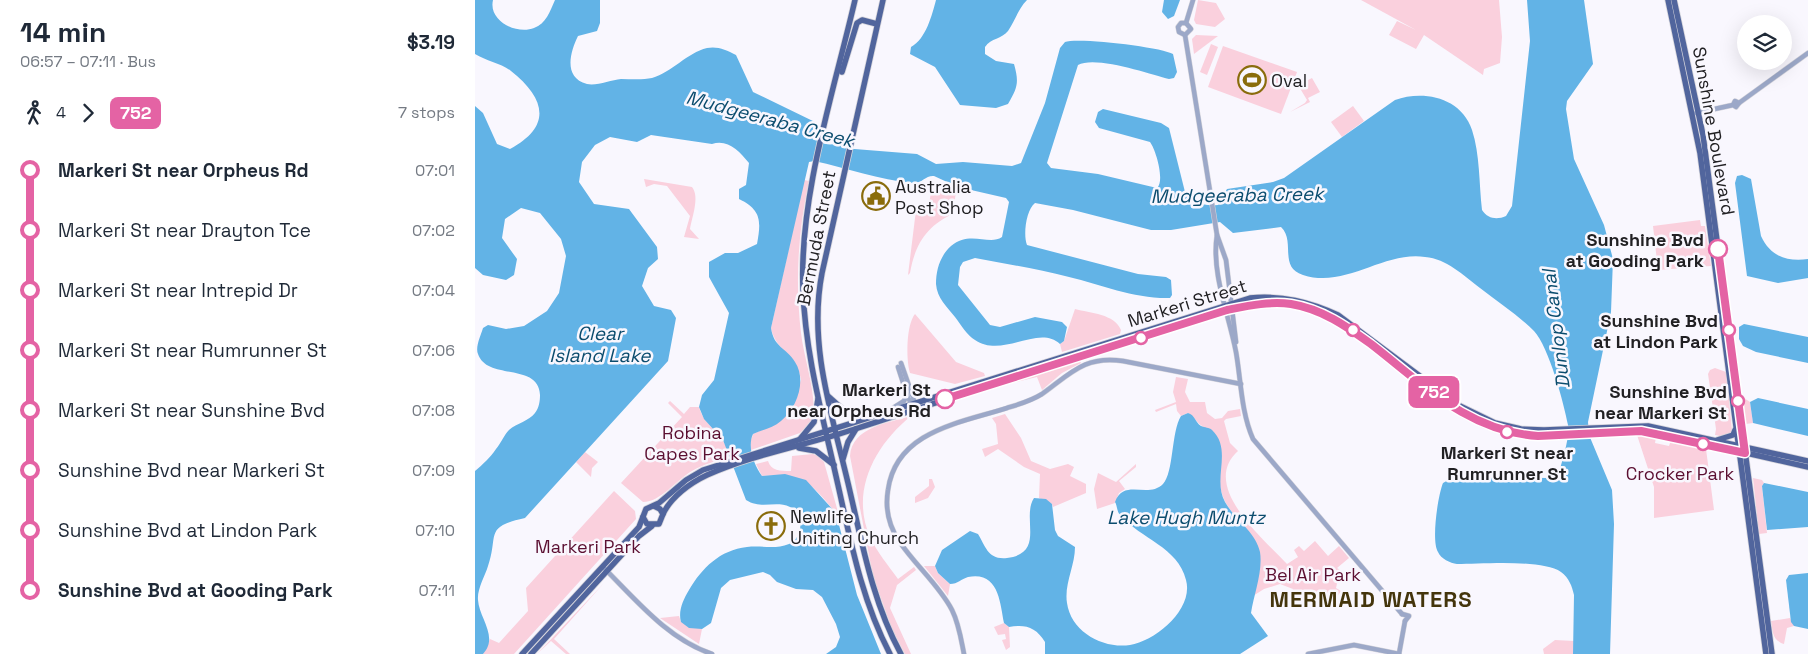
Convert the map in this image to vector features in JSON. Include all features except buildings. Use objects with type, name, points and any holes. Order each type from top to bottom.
[{"type":"main road","name":"Bermuda Street","points":[[855,0],[807,211],[802,275],[806,332],[827,438],[864,594],[890,654]]},
{"type":"main road","name":"Bermuda Street","points":[[883,0],[849,146],[817,303],[818,350],[872,585],[901,654]]},
{"type":"main road","name":"Sunshine Boulevard","points":[[1668,0],[1695,113],[1736,427],[1742,449],[1766,654]]},
{"type":"main road","name":"Sunshine Boulevard","points":[[1674,0],[1695,113],[1772,654]]},
{"type":"main road","points":[[830,104],[857,22],[862,20],[877,24]]},
{"type":"main road","name":"Markeri Street","points":[[1228,308],[1232,302],[1267,297],[1316,305],[1338,315],[1472,413],[1508,427],[1557,433]]},
{"type":"main road","name":"Markeri Street","points":[[655,506],[686,480],[726,464],[826,430],[915,405],[1228,308],[1268,303],[1286,304],[1320,312],[1350,329],[1462,414],[1499,430],[1521,435],[1648,426],[1712,440],[1808,467]]},
{"type":"main road","points":[[828,396],[847,413],[871,416]]},
{"type":"main road","points":[[800,439],[814,422],[819,397]]},
{"type":"main road","name":"Markeri Street","points":[[758,454],[796,447],[837,435],[915,405]]},
{"type":"main road","points":[[1712,440],[1733,435],[1736,427]]},
{"type":"main road","points":[[842,460],[848,442],[856,429]]},
{"type":"main road","name":"Markeri Street","points":[[1595,430],[1649,431],[1808,461]]},
{"type":"main road","points":[[796,447],[816,451],[834,465]]},
{"type":"main road","name":"Markeri Street","points":[[663,514],[670,502],[689,486],[726,464]]},
{"type":"main road","points":[[522,654],[605,569],[639,536],[661,522],[663,514],[660,509],[655,506],[646,509],[639,527],[605,569],[531,654]]},
{"type":"main road","points":[[643,517],[645,522],[652,526]]},
{"type":"street","points":[[1185,35],[1191,30],[1186,22],[1193,0]]},
{"type":"street","points":[[1185,35],[1180,34],[1178,27],[1181,23],[1186,22]]},
{"type":"street","points":[[1185,35],[1217,235],[1225,260],[1232,302]]},
{"type":"street","points":[[1695,113],[1733,105],[1735,101],[1739,103],[1808,53]]},
{"type":"street","points":[[1217,235],[1215,249],[1236,351],[1247,423],[1256,443],[1403,614],[1409,616],[1405,621],[1399,654],[1354,645],[1308,654]]},
{"type":"street","points":[[964,654],[957,622],[950,608],[898,540],[889,517],[887,499],[890,478],[896,464],[912,445],[933,432],[1031,400],[1073,369],[1104,360],[1123,361],[1241,384]]},
{"type":"street","points":[[899,364],[909,384],[915,405],[906,393],[899,364]]},
{"type":"street","points":[[890,411],[903,402],[909,384]]},
{"type":"street","points":[[605,569],[669,631],[690,645],[712,654]]},
{"type":"green space","points":[[1198,0],[1216,3],[1225,19],[1215,27],[1196,24],[1194,20]]},
{"type":"green space","points":[[1361,0],[1499,0],[1502,37],[1500,63],[1484,69],[1483,75],[1424,35],[1416,49],[1389,35],[1397,21],[1416,30]]},
{"type":"green space","points":[[1196,35],[1218,36],[1194,54],[1192,39]]},
{"type":"green space","points":[[1211,44],[1218,47],[1207,75],[1200,72]]},
{"type":"green space","name":"Oval","points":[[1223,46],[1297,72],[1281,114],[1208,87]]},
{"type":"green space","points":[[1312,78],[1320,92],[1308,98],[1310,102],[1290,112],[1307,100],[1298,85]]},
{"type":"green space","points":[[1353,106],[1364,121],[1342,137],[1331,122]]},
{"type":"green space","points":[[644,179],[692,187],[695,202],[690,229],[699,239],[684,237],[690,216],[667,186],[654,184],[646,187]]},
{"type":"green space","points":[[804,180],[809,181],[800,238],[798,295],[801,333],[812,388],[813,419],[800,433],[751,450],[750,443],[753,434],[786,415],[801,380],[796,365],[777,342],[771,328]]},
{"type":"green space","points":[[930,182],[940,185],[942,182],[957,188],[953,208],[955,213],[937,223],[924,237],[915,253],[908,275],[916,210],[928,211],[931,192],[924,189],[924,186]]},
{"type":"green space","points":[[1700,220],[1701,226],[1705,226],[1711,266],[1658,270],[1653,226]]},
{"type":"green space","points":[[1075,309],[1108,317],[1118,325],[1121,330],[1120,334],[1062,352],[1060,344],[1064,341]]},
{"type":"green space","points":[[915,314],[956,362],[984,373],[985,376],[955,384],[910,373],[908,343],[910,326]]},
{"type":"green space","points":[[1080,361],[1081,363],[1062,373],[1042,390],[1037,377],[1007,384]]},
{"type":"green space","points":[[1715,368],[1726,372],[1732,430],[1731,433],[1720,436],[1715,435],[1716,429],[1708,374],[1710,370]]},
{"type":"green space","name":"Bel Air Park","points":[[1176,377],[1188,379],[1185,392],[1190,402],[1205,402],[1207,413],[1215,419],[1222,418],[1228,411],[1240,409],[1241,416],[1224,421],[1230,443],[1238,451],[1228,465],[1226,480],[1230,496],[1251,526],[1287,564],[1298,557],[1294,550],[1299,546],[1304,551],[1315,541],[1328,556],[1339,546],[1349,558],[1337,568],[1340,570],[1336,588],[1341,591],[1337,597],[1331,592],[1320,601],[1297,591],[1290,605],[1286,604],[1293,589],[1280,584],[1264,589],[1253,596],[1260,566],[1259,552],[1251,534],[1231,511],[1222,494],[1219,483],[1221,457],[1218,442],[1190,414],[1181,416],[1177,411],[1176,404],[1156,412],[1155,410],[1176,402],[1173,392]]},
{"type":"green space","points":[[1741,396],[1750,402],[1753,423],[1746,424]]},
{"type":"green space","name":"Robina Capes Park","points":[[670,401],[684,414],[690,407],[699,407],[706,420],[724,443],[729,457],[697,469],[686,475],[662,495],[643,502],[621,483],[682,417],[668,403]]},
{"type":"green space","points":[[1005,414],[1021,438],[1031,461],[1050,469],[1068,464],[1074,467],[1070,476],[1086,484],[1086,493],[1053,507],[1052,504],[1039,498],[1040,474],[1024,467],[998,449],[985,457],[982,449],[998,444],[996,424],[992,418]]},
{"type":"green space","points":[[911,416],[898,428],[877,455],[869,470],[863,503],[870,537],[898,579],[914,567],[916,570],[897,585],[890,608],[911,654],[905,654],[892,629],[873,576],[850,456],[852,446],[864,432],[882,424]]},
{"type":"green space","name":"Crocker Park","points":[[1637,435],[1656,437],[1655,443],[1669,446],[1671,440],[1706,449],[1714,510],[1654,518],[1654,487]]},
{"type":"green space","points":[[585,452],[598,462],[592,468],[591,477],[576,462]]},
{"type":"green space","points":[[813,454],[824,462],[838,512],[836,513],[805,482],[788,476],[762,476],[756,464],[768,461],[774,469],[791,471],[792,456]]},
{"type":"green space","points":[[1136,464],[1136,467],[1119,481],[1125,489],[1119,493],[1115,503],[1097,509],[1094,489],[1098,473],[1116,482]]},
{"type":"green space","points":[[1753,478],[1762,480],[1764,483],[1762,486],[1767,533],[1759,534]]},
{"type":"green space","points":[[929,479],[932,479],[935,487],[928,498],[915,503],[915,497],[929,486]]},
{"type":"green space","name":"Markeri Park","points":[[614,491],[635,511],[636,519],[514,654],[483,654],[490,639],[499,643],[528,611],[526,588]]},
{"type":"green space","points":[[924,566],[935,566],[938,573],[950,584],[948,596]]},
{"type":"green space","points":[[604,583],[554,639],[570,654],[566,654],[551,641],[537,654]]},
{"type":"green space","points":[[679,616],[681,622],[702,629],[699,644],[660,618]]},
{"type":"green space","points":[[1790,618],[1794,626],[1787,628],[1784,644],[1775,638],[1771,621]]},
{"type":"green space","points":[[1004,623],[1009,627],[1010,647],[1006,650],[1002,640],[1006,639],[1005,634],[998,635],[994,627]]},
{"type":"green space","points":[[1555,640],[1574,641],[1573,654],[1544,654],[1543,649]]},
{"type":"water","points":[[475,0],[493,0],[493,8],[499,20],[512,28],[527,30],[542,23],[555,0],[600,0],[600,23],[597,31],[578,36],[573,49],[571,70],[579,81],[587,84],[600,84],[621,79],[652,78],[700,50],[718,48],[736,55],[753,92],[817,123],[813,134],[821,142],[832,144],[840,142],[842,148],[917,154],[936,164],[963,162],[1012,166],[1021,163],[1045,103],[1060,48],[1065,42],[1102,42],[1166,51],[1173,54],[1177,72],[1174,78],[1169,79],[1097,62],[1078,65],[1047,163],[1051,168],[1098,174],[1157,188],[1160,172],[1157,158],[1150,142],[1099,128],[1095,122],[1098,112],[1103,109],[1161,123],[1169,128],[1185,192],[1195,202],[1208,205],[1218,205],[1227,189],[1273,182],[1284,178],[1395,100],[1406,97],[1429,96],[1450,103],[1467,119],[1477,149],[1482,210],[1490,217],[1499,218],[1506,216],[1512,206],[1530,41],[1527,0],[1584,0],[1593,64],[1567,101],[1566,109],[1574,159],[1604,225],[1613,259],[1611,312],[1588,422],[1589,435],[1612,490],[1614,524],[1610,654],[1573,654],[1574,595],[1570,582],[1561,572],[1540,565],[1457,564],[1441,557],[1438,552],[1435,528],[1437,507],[1443,483],[1458,477],[1549,478],[1560,469],[1568,435],[1568,425],[1555,376],[1540,339],[1521,320],[1448,264],[1433,258],[1409,257],[1394,259],[1349,274],[1319,278],[1303,275],[1295,271],[1291,266],[1287,239],[1281,227],[1233,233],[1220,222],[1171,230],[1151,230],[1073,210],[1035,203],[1029,211],[1026,223],[1025,235],[1027,245],[1138,274],[1166,277],[1171,280],[1172,295],[1170,298],[1157,298],[1131,294],[1057,274],[975,258],[963,262],[960,267],[958,285],[990,325],[1000,327],[1035,317],[1062,322],[1067,327],[1064,341],[1060,344],[1051,339],[1041,338],[997,346],[986,345],[975,340],[964,330],[943,302],[938,294],[937,274],[944,254],[958,241],[972,238],[991,240],[1002,237],[1009,202],[1006,198],[958,187],[934,176],[916,183],[900,181],[875,177],[814,161],[809,162],[771,328],[775,340],[792,357],[799,369],[799,393],[792,409],[781,421],[753,434],[751,450],[756,467],[762,476],[785,474],[806,480],[836,513],[857,595],[881,654],[826,654],[836,647],[840,637],[836,624],[822,597],[813,590],[796,589],[777,582],[770,575],[763,572],[730,580],[721,588],[711,623],[702,629],[689,628],[681,622],[682,606],[694,582],[713,561],[737,549],[778,547],[789,544],[797,537],[800,520],[795,510],[790,507],[779,504],[763,505],[746,500],[723,440],[704,419],[699,407],[702,395],[714,380],[729,313],[709,277],[709,262],[725,253],[738,253],[757,244],[759,223],[756,212],[747,203],[739,199],[739,189],[746,185],[749,163],[737,150],[723,143],[712,144],[651,135],[637,142],[610,137],[595,145],[582,162],[579,182],[594,204],[629,209],[657,247],[658,259],[648,268],[642,286],[654,306],[671,310],[676,318],[668,361],[525,518],[512,521],[498,529],[478,596],[479,607],[489,634],[489,641],[483,654],[475,654],[475,471],[498,447],[509,430],[535,413],[540,395],[537,385],[531,378],[491,367],[483,362],[477,351],[478,345],[483,328],[488,325],[506,329],[524,326],[547,311],[559,293],[566,256],[561,239],[540,213],[521,208],[505,219],[502,238],[517,259],[514,275],[506,280],[483,275],[475,268],[475,106],[483,113],[497,144],[510,149],[524,140],[533,131],[538,121],[539,111],[537,101],[531,91],[511,71],[475,54]]},
{"type":"water","points":[[936,0],[1027,0],[1008,31],[985,47],[985,54],[996,61],[1014,64],[1017,84],[1008,104],[996,108],[960,105],[935,67],[910,54],[911,47],[921,38],[928,26]]},
{"type":"water","points":[[1164,0],[1180,0],[1174,16],[1168,19],[1162,12]]},
{"type":"water","points":[[1742,175],[1751,179],[1761,236],[1765,243],[1774,253],[1780,256],[1800,260],[1808,259],[1808,278],[1778,283],[1747,276],[1735,183],[1737,176]]},
{"type":"water","points":[[1744,324],[1808,337],[1808,363],[1756,352],[1743,346],[1739,339],[1739,327]]},
{"type":"water","points":[[1758,398],[1808,409],[1808,436],[1753,423],[1750,402]]},
{"type":"water","name":"Lake Hugh Muntz","points":[[1188,413],[1201,426],[1210,428],[1218,438],[1222,456],[1220,484],[1225,502],[1250,532],[1260,552],[1259,575],[1251,613],[1268,636],[1240,654],[1045,654],[1045,642],[1038,633],[1025,626],[1009,627],[1004,623],[996,590],[986,579],[978,576],[968,577],[950,584],[938,573],[935,566],[942,550],[970,531],[978,534],[988,552],[996,557],[1007,558],[1019,555],[1026,549],[1029,542],[1031,506],[1034,498],[1046,499],[1052,504],[1055,530],[1058,536],[1075,547],[1066,596],[1070,613],[1075,622],[1090,636],[1109,644],[1130,645],[1151,637],[1171,622],[1179,612],[1187,591],[1186,580],[1182,569],[1175,559],[1119,514],[1115,502],[1124,491],[1150,490],[1163,484],[1169,471],[1178,423],[1181,416]]},
{"type":"water","points":[[1764,483],[1808,492],[1808,527],[1767,530],[1762,486]]},
{"type":"water","points":[[1808,573],[1808,629],[1794,626],[1791,622],[1786,580],[1789,575]]},
{"type":"bus line","name":"752","points":[[945,399],[1227,310],[1268,303],[1292,304],[1320,312],[1335,319],[1462,414],[1493,428],[1521,435],[1538,436],[1649,431],[1745,453],[1718,249]]},
{"type":"place","name":"Oval","points":[[1252,80]]},
{"type":"place","name":"Australia Post Shop","points":[[876,196]]},
{"type":"place","name":"Sunshine Bvd at Gooding Park","points":[[1718,249]]},
{"type":"place","name":"Sunshine Bvd at Lindon Park","points":[[1729,330]]},
{"type":"place","name":"Markeri St near Orpheus Rd","points":[[945,399]]},
{"type":"place","name":"Sunshine Bvd near Markeri St","points":[[1738,401]]},
{"type":"place","name":"Markeri St near Rumrunner St","points":[[1507,432]]},
{"type":"place","name":"Newlife Uniting Church","points":[[771,526]]},
{"type":"district","name":"MERMAID WATERS","points":[[1371,599]]},
{"type":"water label","name":"Mudgeeraba Creek","points":[[770,119]]},
{"type":"water label","name":"Mudgeeraba Creek","points":[[1237,195]]},
{"type":"water label","name":"Dunlop Canal","points":[[1556,329]]},
{"type":"water label","name":"Clear Island Lake","points":[[600,344]]}]
